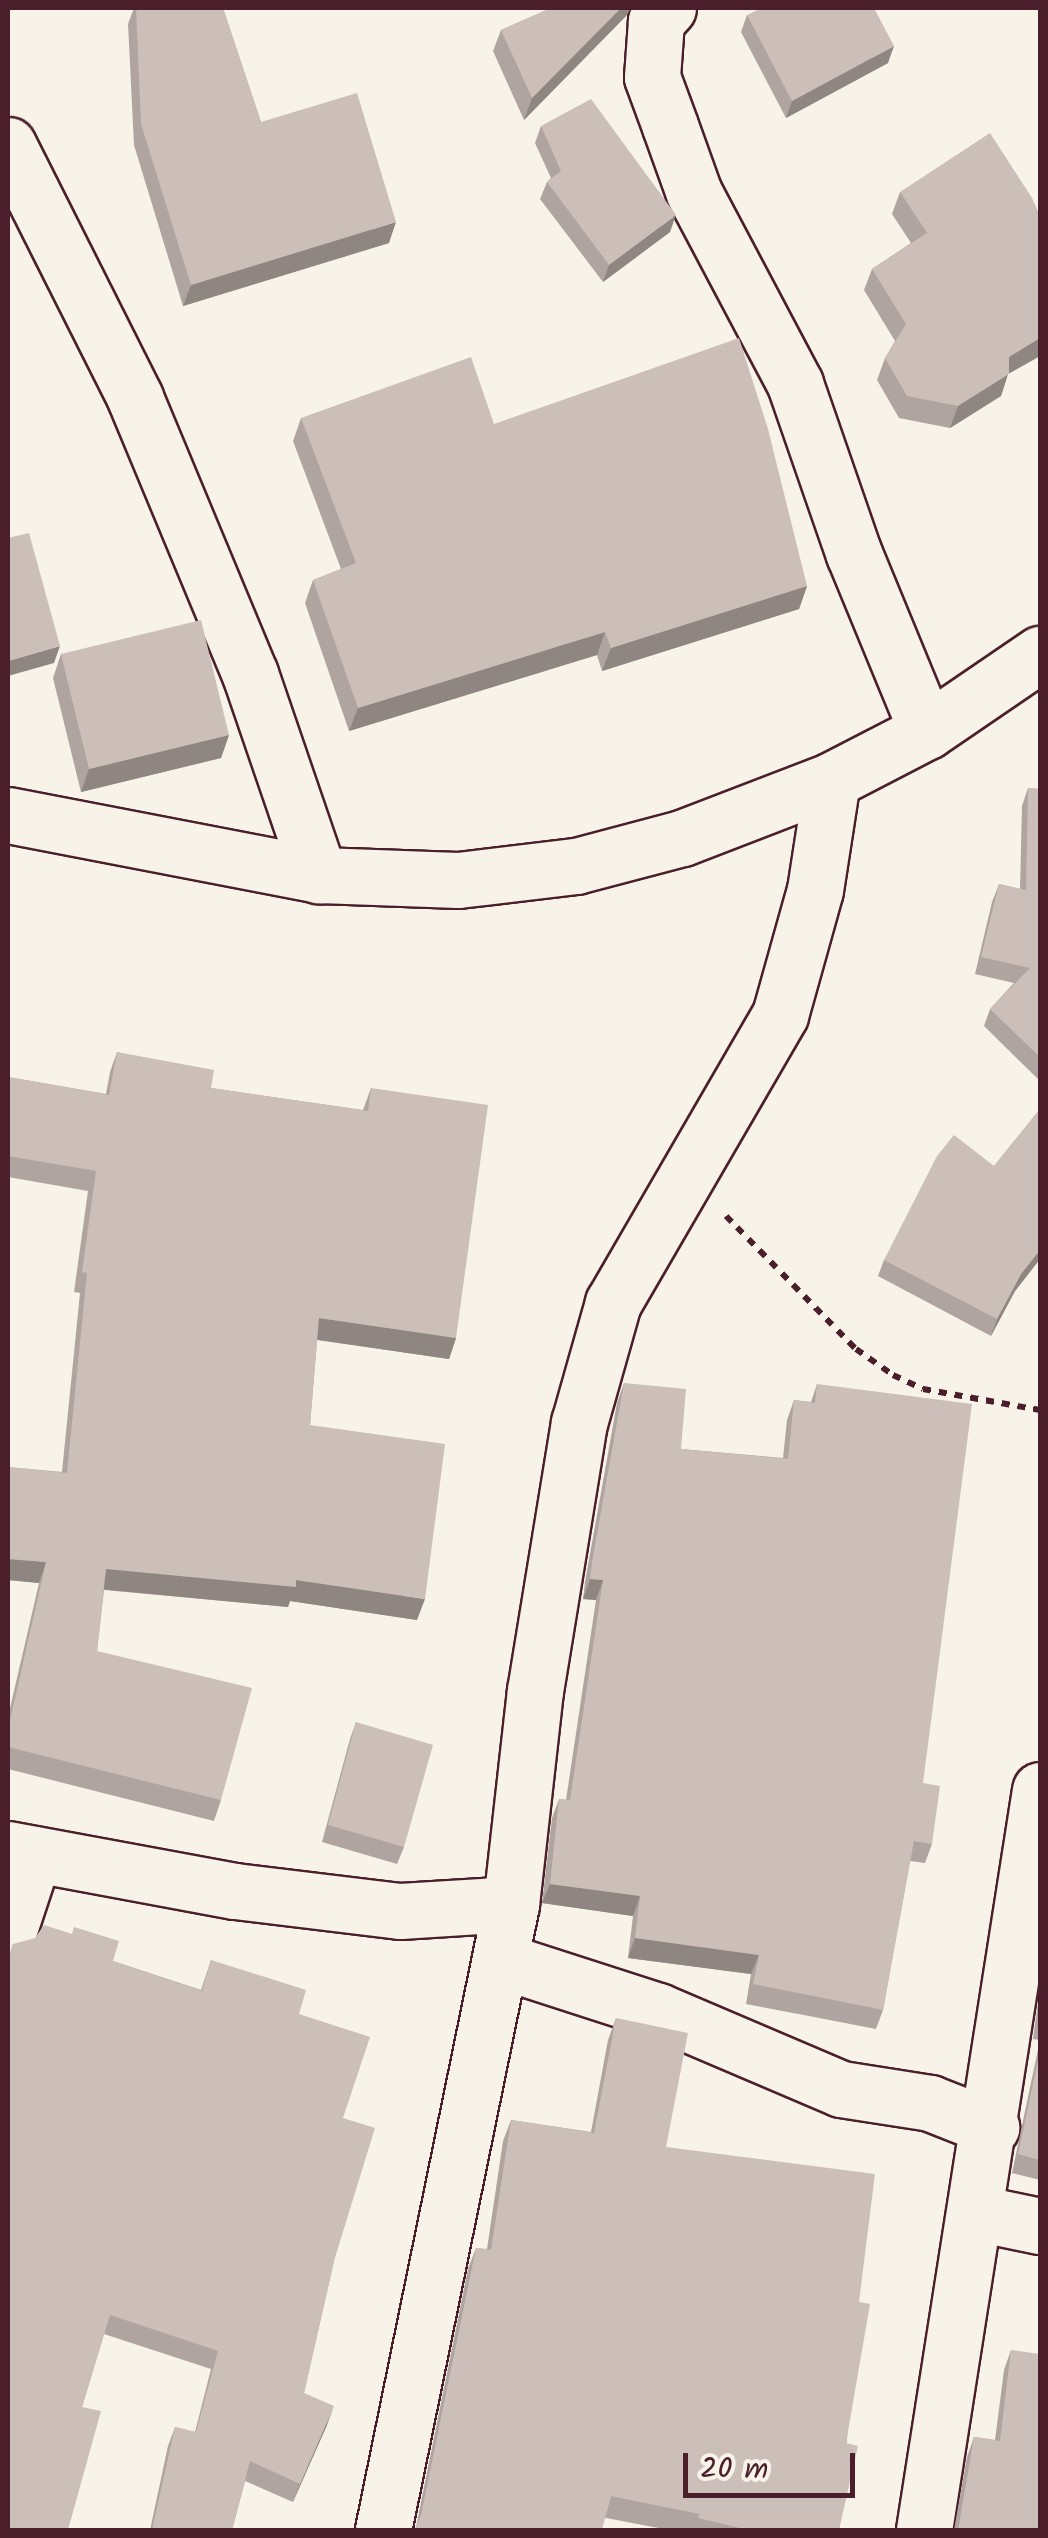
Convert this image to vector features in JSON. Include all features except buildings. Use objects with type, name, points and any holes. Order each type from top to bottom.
[{"type":"street","points":[[668,8],[656,21],[652,77],[694,192],[795,384],[854,554],[927,731]]},
{"type":"street","points":[[8,146],[135,398],[250,674],[319,875]]},
{"type":"street","points":[[8,815],[319,875],[458,880],[576,866],[682,838],[832,780],[927,731],[1040,654]]},
{"type":"street","points":[[383,2530],[511,1904],[534,1691],[579,1423],[613,1304],[780,1015],[816,890],[832,780]]},
{"type":"street","points":[[924,2530],[977,2213],[1040,1790]]},
{"type":"street","points":[[8,1933],[21,1851],[235,1890],[400,1911],[511,1904]]},
{"type":"street","points":[[500,1960],[658,2010],[841,2088],[930,2103],[990,2127]]},
{"type":"street","points":[[977,2213],[1040,2226]]},
{"type":"path","points":[[688,1176],[842,1336],[893,1375],[923,1389],[1040,1410]]}]
